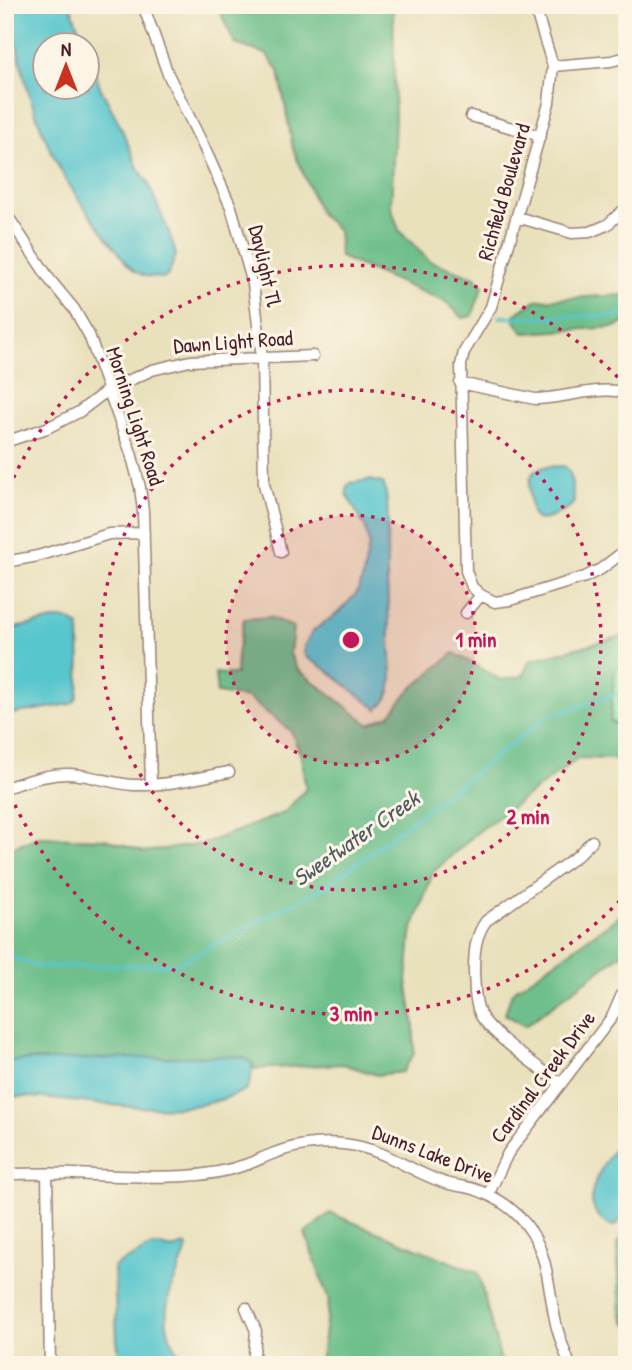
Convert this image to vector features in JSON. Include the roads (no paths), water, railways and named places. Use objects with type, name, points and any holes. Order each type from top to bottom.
[{"type":"street","name":"Daylight Tl","points":[[143,5],[168,74],[231,207],[253,284],[262,358],[264,484],[281,552]]},
{"type":"street","name":"Richfield Boulevard","points":[[481,595],[472,587],[466,571],[461,365],[464,352],[491,307],[548,103],[553,66],[534,5]]},
{"type":"street","points":[[553,66],[627,57]]},
{"type":"street","points":[[471,116],[540,136]]},
{"type":"street","points":[[517,217],[572,233],[590,232],[607,225],[627,207]]},
{"type":"street","name":"Morning Light Road","points":[[5,212],[50,280],[74,309],[89,335],[131,453],[140,487],[144,533],[151,785]]},
{"type":"street","name":"Dawn Light Road","points":[[5,442],[47,428],[79,412],[108,390],[152,370],[190,361],[313,356]]},
{"type":"street","points":[[460,383],[535,399],[608,390],[627,394]]},
{"type":"street","points":[[5,562],[38,556],[109,534],[144,533]]},
{"type":"street","points":[[466,613],[481,595],[495,601],[510,600],[585,577],[601,569],[627,549]]},
{"type":"street","points":[[5,788],[61,774],[76,774],[130,785],[151,785],[229,772]]},
{"type":"street","points":[[561,1084],[489,1027],[480,1014],[475,998],[475,944],[486,920],[577,856],[592,841]]},
{"type":"street","name":"Cardinal Creek Drive","points":[[488,1195],[508,1153],[612,1017],[627,983]]},
{"type":"street","name":"Dunns Lake Drive","points":[[5,1174],[187,1176],[209,1174],[248,1164],[288,1148],[312,1144],[336,1143],[379,1152],[425,1176],[488,1195],[504,1203],[521,1217],[541,1252],[561,1343],[570,1365]]},
{"type":"street","points":[[47,1174],[50,1365]]},
{"type":"street","points":[[246,1308],[256,1331],[253,1365]]},
{"type":"water","points":[[11,5],[70,5],[80,32],[32,32],[32,102],[18,48]]},
{"type":"water","points":[[102,91],[138,168],[147,181],[170,235],[176,255],[168,275],[163,278],[145,276],[127,264],[68,183],[43,132],[32,102],[102,102]]},
{"type":"water","points":[[566,467],[571,476],[574,501],[556,515],[537,519],[532,514],[529,490],[531,477],[538,469]]},
{"type":"water","points":[[370,480],[383,483],[388,514],[387,576],[392,680],[387,698],[377,709],[306,657],[304,652],[305,644],[313,631],[339,612],[356,594],[362,581],[369,544],[365,527],[347,495],[347,487],[350,483]]},
{"type":"water","points":[[67,619],[79,626],[79,677],[75,701],[5,715],[5,630]]},
{"type":"water","points":[[240,1057],[250,1062],[253,1071],[247,1089],[202,1104],[155,1108],[5,1097],[5,1061]]},
{"type":"water","points":[[627,1134],[627,1210],[616,1226],[612,1226],[597,1215],[593,1205],[593,1188],[605,1162]]},
{"type":"water","points":[[184,1245],[187,1247],[170,1294],[166,1314],[169,1333],[178,1352],[177,1361],[174,1365],[169,1365],[123,1360],[119,1354],[117,1340],[114,1267],[151,1247],[172,1248]]},
{"type":"waterway","points":[[500,317],[615,316],[627,310]]},
{"type":"waterway","name":"Sweetwater Creek","points":[[5,955],[39,967],[177,964],[328,885],[547,717],[627,691]]}]
